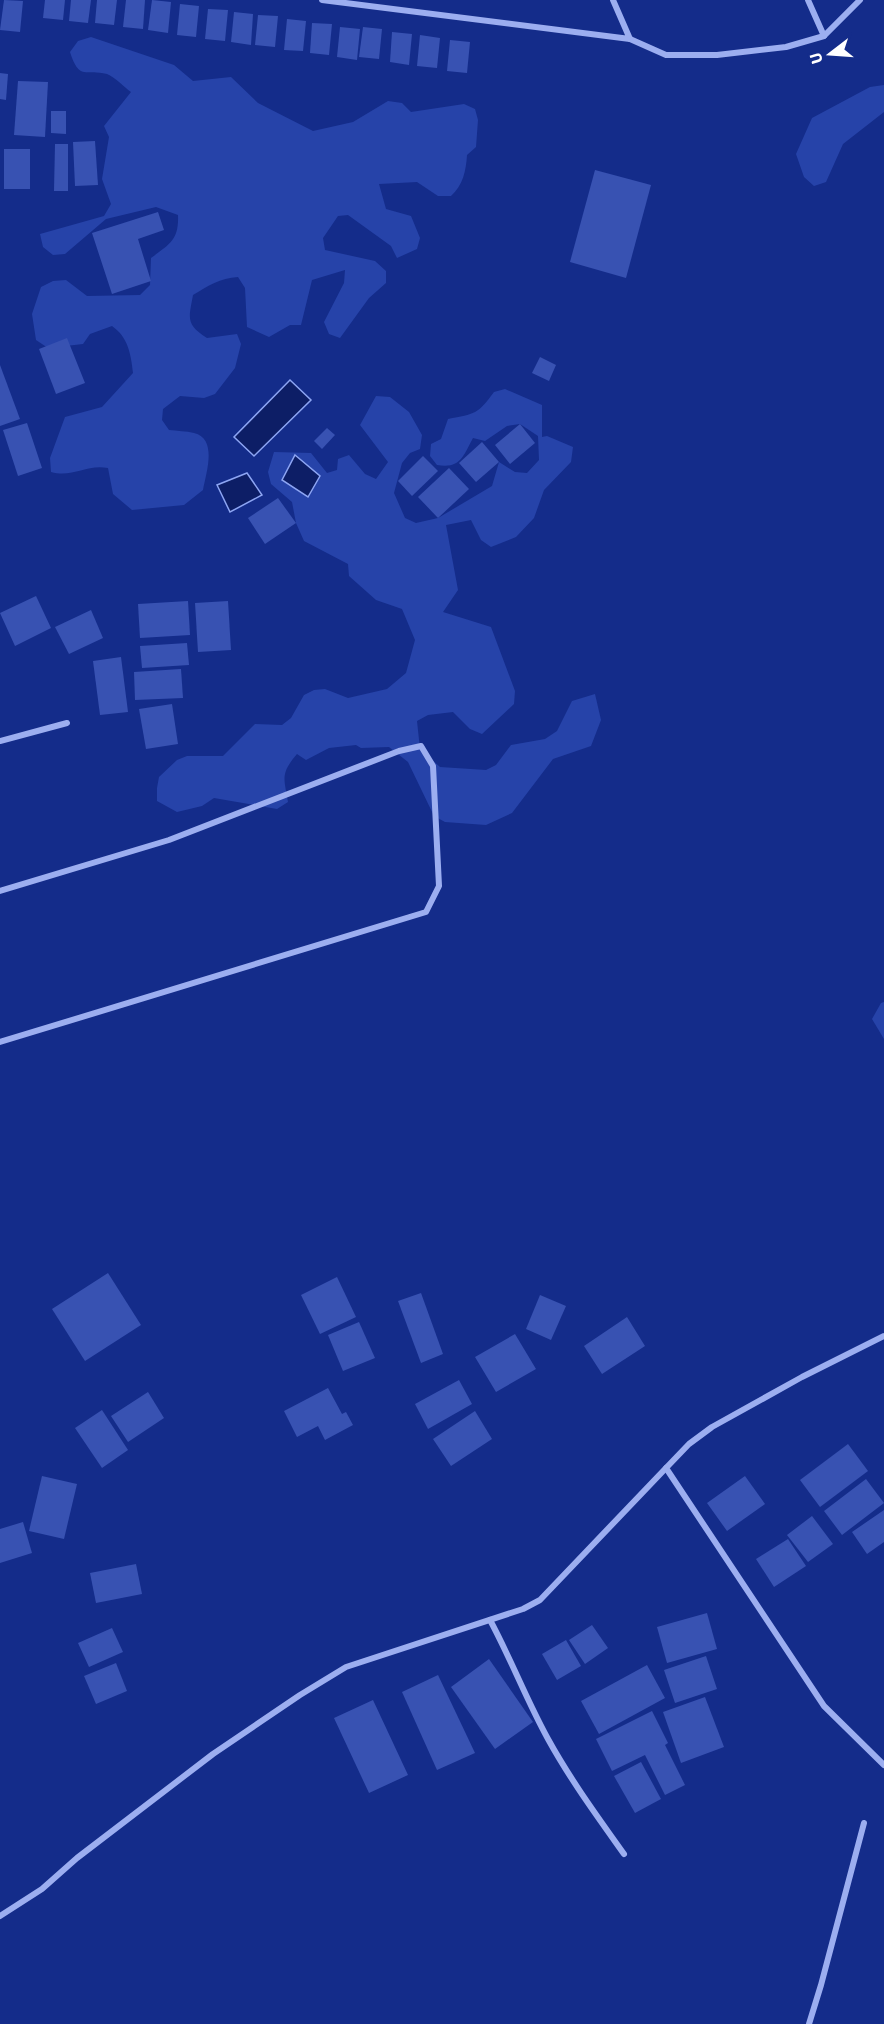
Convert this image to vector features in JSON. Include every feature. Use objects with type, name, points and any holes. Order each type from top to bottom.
[{"type":"street","points":[[322,0],[630,39],[666,55],[717,55],[786,47],[824,36],[860,0]]},
{"type":"street","points":[[613,0],[630,39]]},
{"type":"street","points":[[808,0],[824,36]]},
{"type":"street","points":[[0,741],[67,723]]},
{"type":"street","points":[[0,891],[169,840],[399,751],[421,746],[434,766],[439,885],[426,912],[0,1042]]},
{"type":"street","points":[[0,1916],[42,1888],[77,1858],[213,1754],[337,1672],[346,1667],[523,1609],[540,1600],[689,1443],[712,1427],[802,1377],[884,1336]]},
{"type":"street","points":[[666,1468],[824,1706],[884,1766]]},
{"type":"street","points":[[490,1620],[552,1746],[571,1779],[624,1854]]},
{"type":"street","points":[[809,2024],[864,1823]]},
{"type":"shaded area","points":[[91,37],[174,65],[193,81],[231,77],[258,103],[313,131],[353,122],[388,101],[402,103],[411,112],[464,104],[475,109],[478,120],[476,147],[467,155],[463,177],[451,196],[438,196],[417,182],[379,184],[386,209],[411,216],[420,238],[417,249],[397,258],[391,246],[348,215],[338,216],[323,238],[325,250],[375,261],[386,271],[386,283],[369,298],[340,338],[329,334],[324,322],[344,283],[345,270],[312,280],[301,325],[290,325],[269,337],[247,327],[245,288],[238,277],[220,281],[193,295],[190,320],[195,329],[207,338],[237,334],[241,344],[235,368],[215,394],[204,398],[180,396],[163,409],[162,420],[169,430],[191,432],[201,436],[208,449],[208,466],[203,490],[184,505],[132,510],[113,494],[108,468],[100,467],[66,473],[51,472],[50,458],[65,417],[102,407],[133,373],[128,346],[122,335],[112,326],[90,334],[83,344],[48,348],[36,340],[32,314],[41,287],[53,281],[66,280],[87,296],[140,295],[150,285],[151,258],[172,241],[178,223],[178,215],[156,207],[106,219],[65,254],[53,255],[43,247],[40,234],[104,216],[111,204],[102,179],[109,137],[104,126],[131,92],[107,74],[84,72],[77,67],[70,52],[78,41]]},
{"type":"shaded area","points":[[884,85],[884,112],[843,144],[826,182],[814,186],[804,177],[796,154],[812,118],[870,87]]},
{"type":"shaded area","points":[[290,380],[311,400],[254,456],[234,437]]},
{"type":"shaded area","points":[[505,389],[542,405],[542,437],[547,436],[573,447],[571,462],[544,490],[534,518],[516,537],[491,547],[481,540],[471,520],[446,525],[458,590],[443,612],[491,627],[515,691],[514,704],[482,734],[470,729],[453,712],[428,715],[417,721],[420,749],[440,767],[486,770],[496,765],[511,745],[545,739],[557,731],[572,701],[595,694],[601,720],[591,746],[553,759],[512,813],[486,825],[445,822],[434,816],[408,762],[389,747],[361,748],[356,745],[329,748],[306,760],[297,754],[285,776],[288,802],[277,809],[214,798],[202,806],[177,812],[157,801],[159,777],[177,760],[187,756],[223,756],[255,724],[282,725],[291,718],[304,695],[314,690],[325,689],[348,698],[387,689],[406,673],[415,640],[402,609],[376,600],[349,576],[348,564],[304,541],[296,523],[292,502],[271,484],[268,472],[274,452],[311,453],[327,473],[337,470],[338,459],[349,455],[365,474],[376,479],[388,462],[360,425],[376,396],[390,397],[409,412],[422,435],[420,449],[410,453],[402,463],[394,493],[405,518],[416,523],[438,518],[492,486],[499,462],[515,472],[527,473],[539,460],[538,436],[520,424],[507,426],[485,441],[473,438],[464,456],[451,465],[437,465],[430,456],[431,444],[441,439],[448,419],[475,412],[494,392]]},
{"type":"shaded area","points":[[295,455],[320,476],[308,497],[282,480]]},
{"type":"shaded area","points":[[247,473],[262,495],[230,512],[217,485]]},
{"type":"shaded area","points":[[884,1002],[884,1039],[872,1019],[881,1003]]},
{"type":"building","points":[[4,0],[23,1],[20,32],[0,30]]},
{"type":"building","points":[[45,0],[65,0],[63,20],[43,18]]},
{"type":"building","points":[[71,0],[91,0],[88,23],[69,21]]},
{"type":"building","points":[[97,0],[117,0],[114,25],[95,23]]},
{"type":"building","points":[[126,0],[145,0],[143,29],[123,27]]},
{"type":"building","points":[[152,0],[171,2],[168,33],[148,30]]},
{"type":"building","points":[[180,4],[199,6],[196,37],[177,35]]},
{"type":"building","points":[[208,9],[228,10],[225,41],[205,39]]},
{"type":"building","points":[[234,12],[253,14],[251,45],[231,42]]},
{"type":"building","points":[[258,15],[278,16],[275,47],[255,45]]},
{"type":"building","points":[[287,19],[306,21],[303,51],[284,50]]},
{"type":"building","points":[[312,23],[332,24],[329,55],[310,53]]},
{"type":"building","points":[[340,27],[360,29],[357,60],[337,57]]},
{"type":"building","points":[[363,27],[382,29],[379,59],[359,57]]},
{"type":"building","points":[[392,32],[412,34],[409,65],[390,62]]},
{"type":"building","points":[[420,35],[440,38],[437,68],[417,66]]},
{"type":"building","points":[[450,40],[470,42],[467,73],[447,71]]},
{"type":"building","points":[[0,73],[8,74],[6,100],[0,99]]},
{"type":"building","points":[[18,81],[48,82],[45,137],[14,135]]},
{"type":"building","points":[[51,111],[66,111],[66,134],[51,133]]},
{"type":"building","points":[[95,141],[98,185],[75,186],[73,142]]},
{"type":"building","points":[[55,144],[68,144],[68,191],[54,191]]},
{"type":"building","points":[[4,149],[30,149],[30,189],[4,189]]},
{"type":"building","points":[[595,170],[651,185],[626,278],[570,262]]},
{"type":"building","points":[[158,212],[164,230],[138,239],[151,281],[112,294],[92,233]]},
{"type":"building","points":[[67,338],[85,383],[56,394],[39,349]]},
{"type":"building","points":[[540,357],[556,365],[549,381],[532,373]]},
{"type":"building","points":[[0,365],[20,419],[0,426]]},
{"type":"building","points":[[27,423],[42,468],[18,476],[3,430]]},
{"type":"building","points":[[520,424],[535,443],[510,464],[495,445]]},
{"type":"building","points":[[327,428],[335,435],[322,449],[314,441]]},
{"type":"building","points":[[482,442],[499,462],[476,482],[459,463]]},
{"type":"building","points":[[423,456],[438,471],[412,496],[398,481]]},
{"type":"building","points":[[449,468],[469,489],[438,518],[418,497]]},
{"type":"building","points":[[278,498],[296,523],[265,544],[248,518]]},
{"type":"building","points":[[36,596],[51,628],[15,646],[0,613]]},
{"type":"building","points":[[188,601],[190,635],[140,638],[138,604]]},
{"type":"building","points":[[228,601],[231,650],[198,652],[195,603]]},
{"type":"building","points":[[91,610],[103,638],[69,654],[55,627]]},
{"type":"building","points":[[187,643],[189,665],[142,668],[140,646]]},
{"type":"building","points":[[121,657],[128,712],[100,715],[93,661]]},
{"type":"building","points":[[181,669],[183,698],[135,700],[134,672]]},
{"type":"building","points":[[172,704],[178,744],[146,749],[139,709]]},
{"type":"building","points":[[108,1273],[141,1325],[85,1361],[52,1309]]},
{"type":"building","points":[[337,1277],[356,1317],[320,1334],[301,1295]]},
{"type":"building","points":[[421,1293],[443,1354],[421,1363],[398,1301]]},
{"type":"building","points":[[540,1295],[566,1306],[551,1340],[526,1329]]},
{"type":"building","points":[[627,1317],[645,1346],[602,1374],[584,1346]]},
{"type":"building","points":[[359,1322],[375,1358],[343,1371],[328,1335]]},
{"type":"building","points":[[515,1334],[536,1369],[496,1392],[475,1357]]},
{"type":"building","points":[[459,1380],[472,1404],[428,1429],[415,1404]]},
{"type":"building","points":[[328,1388],[342,1414],[346,1412],[353,1425],[325,1440],[318,1426],[297,1437],[284,1411]]},
{"type":"building","points":[[148,1392],[164,1418],[128,1442],[111,1416]]},
{"type":"building","points":[[102,1410],[128,1450],[102,1468],[75,1428]]},
{"type":"building","points":[[475,1411],[492,1439],[451,1466],[433,1439]]},
{"type":"building","points":[[848,1444],[868,1471],[820,1507],[800,1480]]},
{"type":"building","points":[[42,1476],[77,1484],[64,1539],[29,1531]]},
{"type":"building","points":[[745,1476],[765,1504],[727,1531],[707,1503]]},
{"type":"building","points":[[866,1479],[884,1503],[842,1535],[824,1511]]},
{"type":"building","points":[[884,1510],[884,1542],[867,1554],[852,1532]]},
{"type":"building","points":[[812,1516],[833,1544],[808,1562],[787,1535]]},
{"type":"building","points":[[23,1522],[32,1553],[0,1563],[0,1529]]},
{"type":"building","points":[[788,1539],[806,1566],[774,1587],[756,1559]]},
{"type":"building","points":[[136,1564],[142,1594],[96,1603],[90,1573]]},
{"type":"building","points":[[707,1613],[717,1649],[667,1663],[657,1627]]},
{"type":"building","points":[[592,1625],[608,1648],[585,1664],[569,1640]]},
{"type":"building","points":[[112,1628],[123,1652],[89,1667],[78,1643]]},
{"type":"building","points":[[566,1640],[581,1666],[557,1680],[542,1654]]},
{"type":"building","points":[[706,1656],[717,1689],[675,1703],[664,1670]]},
{"type":"building","points":[[489,1659],[533,1722],[495,1749],[451,1687]]},
{"type":"building","points":[[116,1663],[127,1691],[96,1704],[84,1676]]},
{"type":"building","points":[[647,1665],[665,1698],[599,1734],[581,1701]]},
{"type":"building","points":[[438,1675],[475,1753],[437,1770],[402,1692]]},
{"type":"building","points":[[705,1697],[724,1747],[681,1763],[663,1712]]},
{"type":"building","points":[[373,1700],[408,1775],[369,1793],[334,1718]]},
{"type":"building","points":[[652,1711],[668,1743],[665,1745],[685,1785],[665,1795],[645,1755],[612,1771],[596,1739]]},
{"type":"building","points":[[641,1762],[661,1799],[635,1813],[614,1776]]}]
